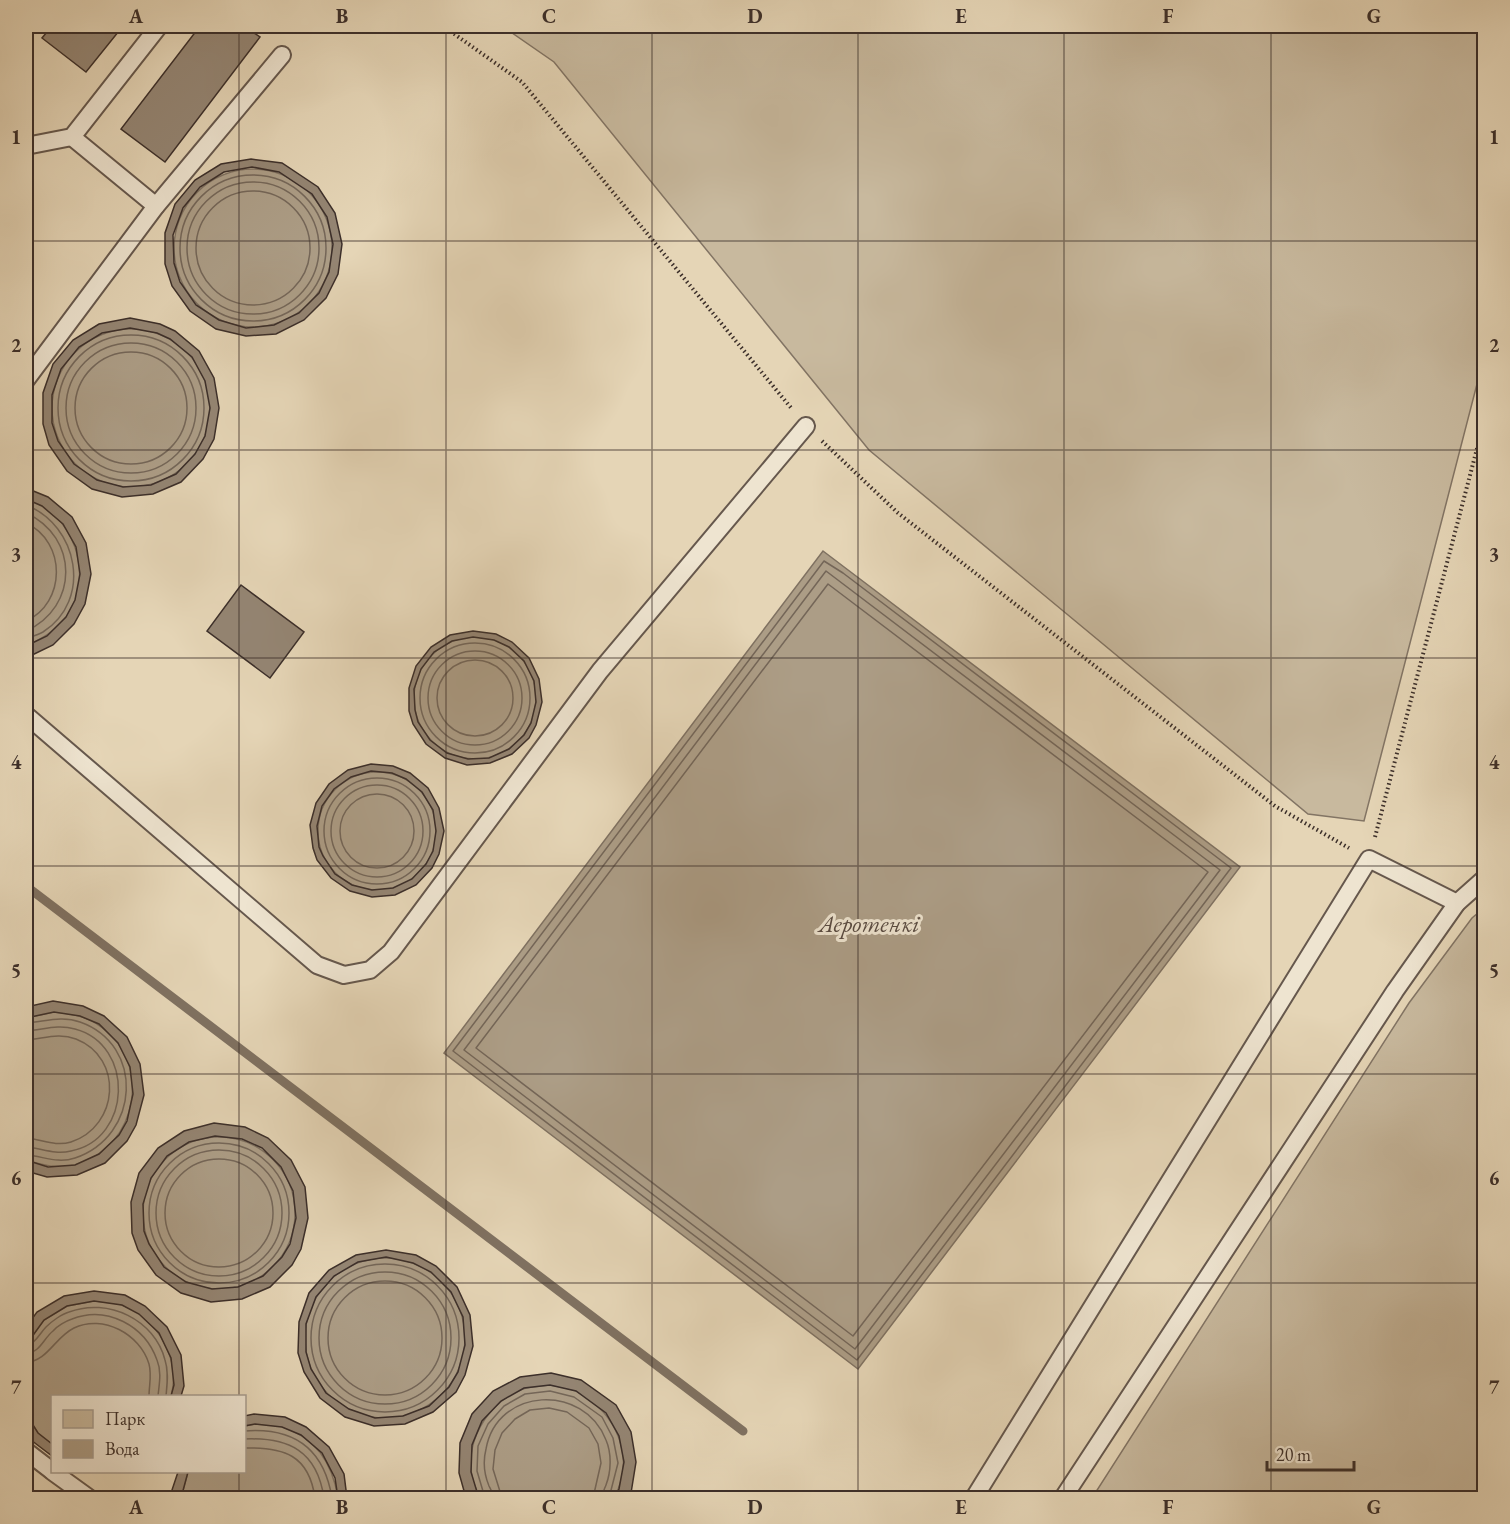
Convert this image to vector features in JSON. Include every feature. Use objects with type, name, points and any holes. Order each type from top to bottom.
[{"type":"lane","points":[[26,146],[72,137],[159,26]]},
{"type":"lane","points":[[26,380],[156,206],[282,56]]},
{"type":"lane","points":[[72,137],[156,206]]},
{"type":"lane","points":[[26,716],[317,965],[344,975],[370,970],[391,952],[600,671],[806,426]]},
{"type":"lane","points":[[975,1498],[1369,859],[1457,903]]},
{"type":"lane","points":[[1063,1498],[1389,1001],[1457,903],[1485,879]]},
{"type":"lane","points":[[26,1451],[51,1470]]},
{"type":"lane","points":[[56,1473],[89,1498]]},
{"type":"path","points":[[443,26],[522,82],[806,426],[898,513],[1275,806],[1369,859],[1485,422]]},
{"type":"green space","points":[[502,26],[1484,26],[1484,357],[1364,821],[1308,814],[869,450],[554,62]]},
{"type":"green space","points":[[1484,908],[1484,1498],[1092,1498],[1409,1003],[1472,918]]},
{"type":"water","points":[[253,169],[268,170],[283,175],[297,182],[309,192],[319,204],[326,218],[331,233],[331,263],[326,278],[319,292],[309,304],[297,314],[283,321],[268,326],[253,327],[238,326],[223,321],[209,314],[197,304],[187,292],[180,278],[175,263],[174,248],[175,233],[180,218],[187,204],[197,192],[209,182],[223,175],[238,170]]},
{"type":"water","points":[[131,329],[161,335],[175,342],[187,352],[197,364],[204,378],[210,408],[204,438],[197,452],[187,464],[175,474],[161,481],[131,487],[101,481],[87,474],[75,464],[65,452],[58,438],[52,408],[58,378],[65,364],[75,352],[87,342],[101,335]]},
{"type":"water","points":[[26,499],[43,506],[57,517],[67,531],[75,547],[79,565],[79,583],[75,600],[63,621],[48,634],[26,646]]},
{"type":"water","name":"Аеротенкі","points":[[823,551],[1240,867],[858,1369],[444,1053]]},
{"type":"water","points":[[475,637],[498,642],[509,647],[518,655],[526,664],[531,675],[536,698],[531,721],[526,732],[518,741],[509,749],[498,754],[475,759],[452,754],[441,749],[432,741],[424,732],[419,721],[414,698],[419,675],[424,664],[432,655],[441,647],[452,642]]},
{"type":"water","points":[[377,772],[400,776],[419,789],[432,808],[436,831],[432,854],[419,873],[400,886],[377,890],[354,886],[335,873],[322,854],[318,831],[322,808],[335,789],[354,776]]},
{"type":"water","points":[[54,1012],[87,1019],[115,1039],[127,1058],[132,1080],[131,1101],[125,1122],[113,1141],[97,1155],[75,1165],[62,1167],[26,1160],[26,1018]]},
{"type":"water","points":[[219,1137],[234,1138],[248,1143],[273,1159],[289,1184],[294,1198],[294,1228],[289,1242],[273,1267],[248,1283],[234,1288],[219,1289],[204,1288],[190,1283],[165,1267],[149,1242],[144,1228],[143,1213],[144,1198],[149,1184],[165,1159],[190,1143],[204,1138]]},
{"type":"water","points":[[385,1258],[415,1264],[441,1282],[459,1308],[465,1338],[459,1368],[441,1394],[415,1412],[385,1418],[355,1412],[329,1394],[311,1368],[305,1338],[311,1308],[329,1282],[355,1264]]},
{"type":"water","points":[[94,1301],[122,1305],[135,1311],[156,1330],[164,1342],[173,1368],[173,1382],[171,1395],[51,1395],[51,1443],[38,1433],[26,1414],[26,1345],[44,1320],[67,1306]]},
{"type":"water","points":[[550,1385],[578,1392],[592,1401],[612,1424],[623,1452],[620,1483],[614,1498],[481,1498],[474,1483],[471,1467],[476,1434],[484,1420],[508,1396],[526,1388]]},
{"type":"water","points":[[255,1424],[283,1427],[305,1438],[327,1464],[338,1498],[181,1498],[188,1473],[246,1473],[246,1426]]},
{"type":"building","points":[[52,26],[123,26],[86,72],[42,38]]},
{"type":"building","points":[[200,26],[244,26],[260,37],[165,162],[121,129]]},
{"type":"building","points":[[251,159],[282,163],[318,187],[335,213],[342,244],[338,274],[326,298],[304,320],[276,334],[246,336],[216,329],[190,311],[172,286],[165,264],[165,233],[175,204],[195,180],[221,164]],"holes":[[[252,167],[279,172],[312,194],[327,217],[333,244],[329,272],[319,293],[299,313],[274,325],[246,328],[219,320],[196,305],[180,282],[174,263],[173,235],[183,208],[200,187],[224,172]]]},
{"type":"building","points":[[130,318],[160,324],[175,331],[199,351],[214,378],[219,408],[214,439],[203,459],[181,482],[153,494],[122,497],[92,489],[67,471],[49,445],[43,424],[43,393],[53,364],[73,340],[99,324]],"holes":[[[130,328],[157,333],[170,339],[192,357],[205,381],[210,408],[205,436],[195,454],[176,474],[151,485],[123,487],[97,480],[74,464],[58,441],[52,423],[52,395],[61,369],[79,347],[102,333]]]},
{"type":"building","points":[[26,488],[48,497],[72,517],[86,543],[91,574],[85,604],[74,624],[53,645],[26,658],[26,646],[47,636],[66,617],[75,600],[80,574],[76,547],[63,524],[42,506],[26,499]]},
{"type":"building","points":[[241,585],[304,632],[270,678],[207,631]]},
{"type":"building","points":[[473,631],[496,634],[512,642],[529,658],[539,679],[542,702],[536,725],[529,738],[512,754],[490,763],[467,765],[445,758],[426,744],[413,724],[409,711],[409,688],[416,666],[431,647],[450,635]],"holes":[[[473,637],[494,640],[509,647],[524,661],[534,681],[536,702],[531,723],[524,735],[509,749],[489,758],[468,759],[447,753],[430,740],[418,722],[414,689],[421,669],[434,652],[452,641]]]},
{"type":"building","points":[[371,764],[393,766],[410,773],[428,788],[439,808],[444,831],[439,854],[432,868],[416,885],[395,895],[372,897],[350,891],[331,878],[317,860],[310,825],[316,803],[329,784],[348,770]],"holes":[[[371,771],[392,773],[406,779],[422,792],[433,810],[436,831],[433,851],[426,864],[412,879],[393,888],[372,890],[352,885],[335,874],[319,847],[317,826],[322,806],[334,789],[351,777]]]},
{"type":"building","points":[[53,1001],[83,1006],[104,1016],[127,1037],[140,1064],[144,1095],[136,1125],[127,1141],[105,1163],[77,1175],[47,1177],[26,1171],[26,1160],[48,1167],[75,1165],[99,1154],[119,1135],[127,1121],[133,1094],[130,1067],[118,1043],[99,1024],[80,1016],[54,1012],[26,1018],[26,1007]]},
{"type":"building","points":[[214,1123],[245,1127],[268,1138],[291,1160],[305,1187],[308,1218],[301,1249],[292,1265],[270,1287],[242,1299],[211,1302],[181,1293],[156,1275],[138,1250],[132,1233],[131,1202],[139,1173],[158,1148],[184,1131]],"holes":[[[215,1136],[242,1139],[262,1148],[281,1167],[293,1191],[296,1218],[290,1244],[282,1257],[263,1276],[238,1287],[212,1289],[186,1282],[164,1267],[149,1244],[144,1231],[143,1204],[151,1178],[167,1156],[189,1142]]]},
{"type":"building","points":[[386,1250],[416,1255],[436,1266],[457,1287],[470,1315],[473,1346],[465,1375],[456,1392],[433,1412],[405,1424],[374,1426],[345,1417],[320,1398],[304,1372],[298,1353],[299,1322],[309,1293],[329,1270],[356,1255]],"holes":[[[386,1257],[413,1263],[431,1272],[451,1292],[463,1317],[465,1345],[458,1372],[449,1387],[429,1406],[403,1416],[375,1418],[349,1409],[326,1393],[311,1369],[306,1352],[306,1324],[316,1297],[334,1276],[358,1262]]]},
{"type":"building","points":[[94,1291],[125,1295],[145,1306],[167,1327],[181,1355],[184,1386],[181,1395],[171,1395],[174,1385],[171,1358],[159,1333],[139,1314],[122,1305],[94,1301],[67,1306],[44,1320],[26,1345],[26,1327],[37,1312],[64,1296]]},
{"type":"building","points":[[551,1373],[581,1380],[616,1405],[631,1432],[636,1462],[631,1493],[628,1498],[614,1498],[619,1489],[624,1462],[619,1436],[606,1413],[576,1391],[550,1385],[524,1388],[501,1401],[482,1421],[472,1445],[471,1472],[481,1498],[466,1498],[459,1473],[460,1443],[472,1414],[493,1391],[520,1377]]},
{"type":"building","points":[[26,1414],[38,1433],[51,1443],[51,1455],[31,1440],[26,1432]]},
{"type":"building","points":[[254,1414],[285,1417],[306,1427],[329,1447],[344,1474],[347,1498],[338,1498],[335,1478],[322,1453],[301,1435],[282,1427],[255,1424],[246,1426],[246,1416]]},
{"type":"building","points":[[178,1473],[188,1473],[181,1498],[172,1498],[171,1493]]},
{"type":"waterway","points":[[26,886],[743,1431]]}]
